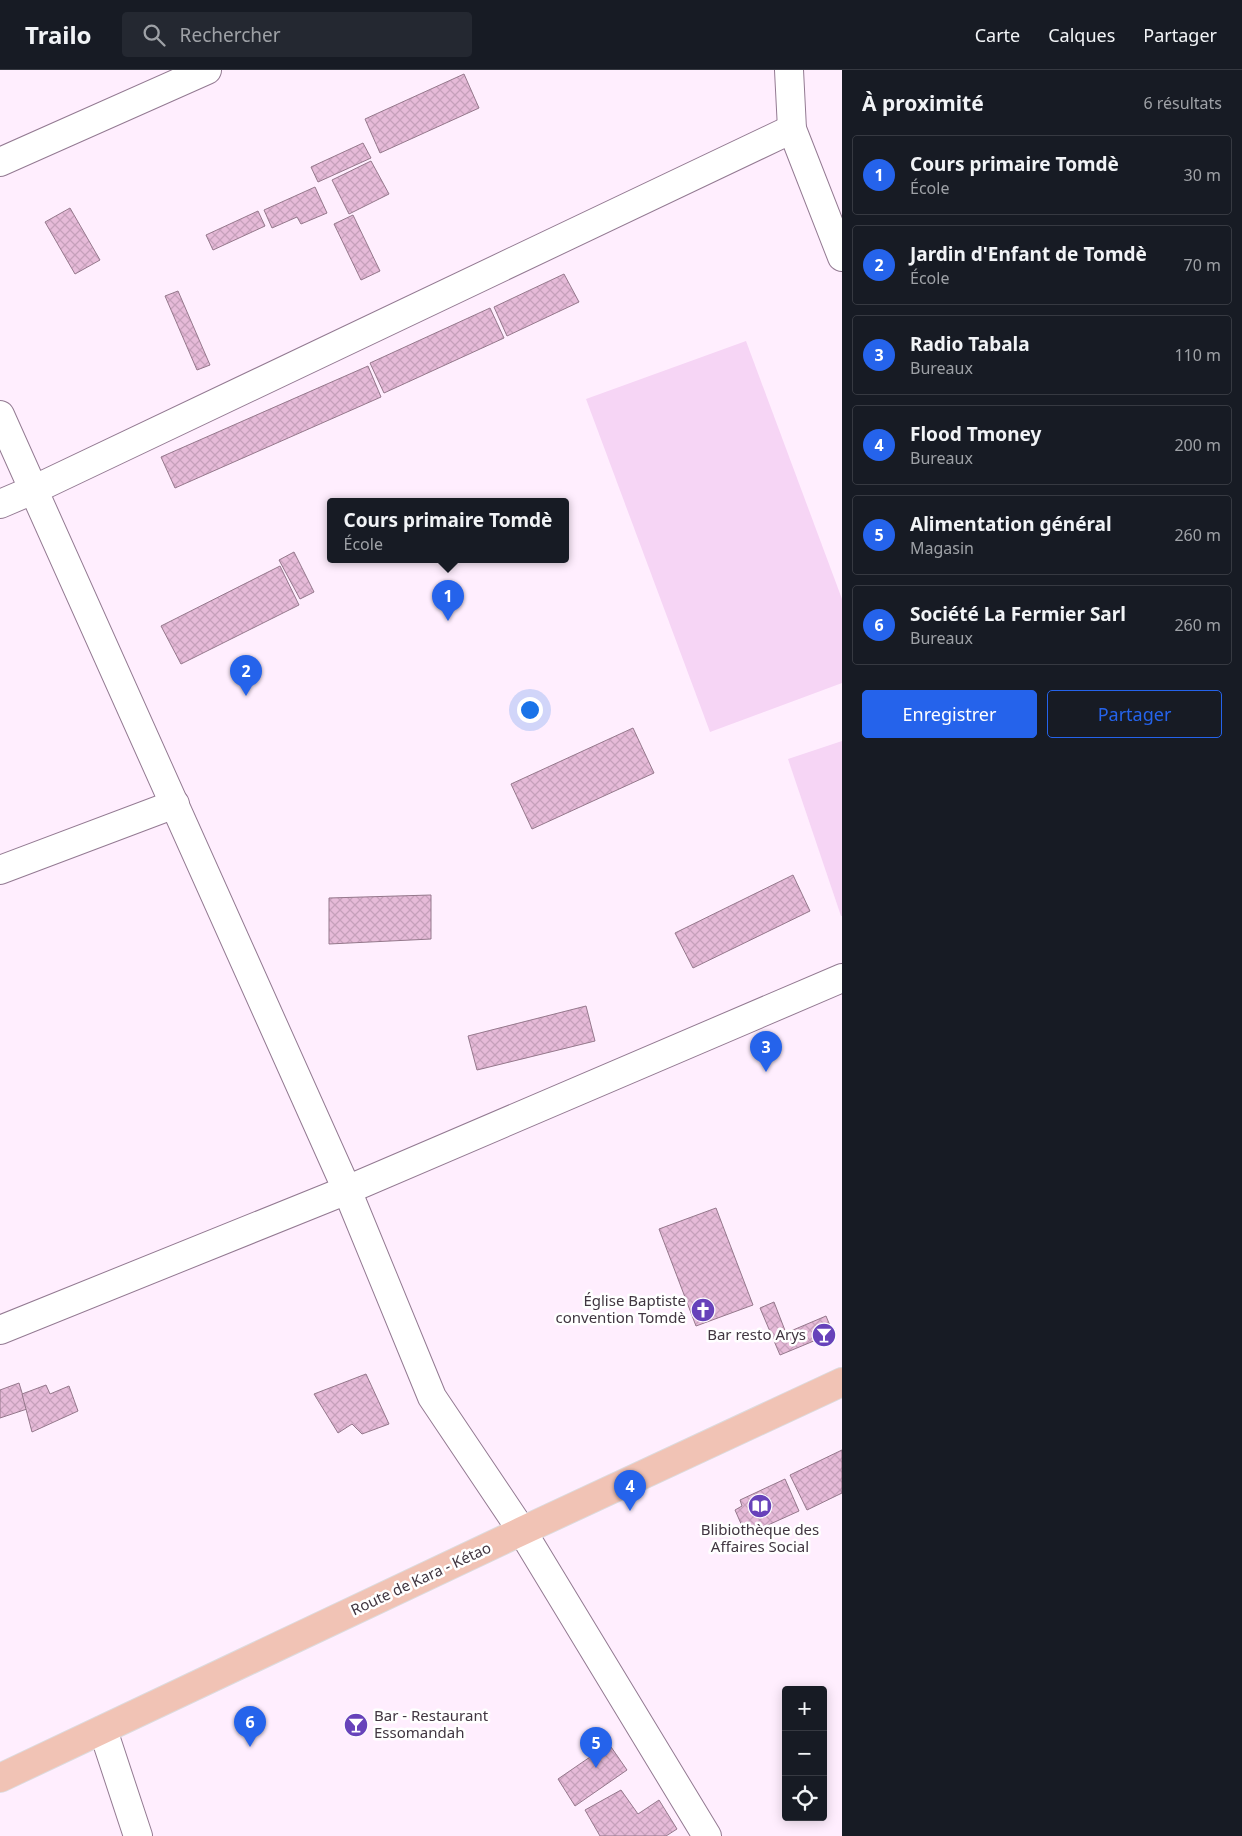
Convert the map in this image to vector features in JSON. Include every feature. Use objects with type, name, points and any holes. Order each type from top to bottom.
[{"type":"main road","name":"Route de Kara - Kétao","points":[[0,1778],[842,1382]]},
{"type":"street","points":[[0,162],[207,70]]},
{"type":"street","points":[[789,70],[792,129],[842,257]]},
{"type":"street","points":[[0,504],[792,129]]},
{"type":"street","points":[[0,415],[347,1190],[432,1397],[522,1531],[707,1836]]},
{"type":"street","points":[[0,870],[175,804]]},
{"type":"street","points":[[0,1330],[347,1190],[842,978]]},
{"type":"street","points":[[103,1730],[138,1836]]},
{"type":"shaded area","points":[[746,341],[842,599],[842,683],[710,732],[586,399]]},
{"type":"shaded area","points":[[842,741],[842,916],[841,916],[788,759]]},
{"type":"building","points":[[464,74],[479,108],[380,153],[365,119]]},
{"type":"building","points":[[363,143],[371,158],[318,182],[311,167]]},
{"type":"building","points":[[371,161],[389,194],[349,214],[332,180]]},
{"type":"building","points":[[315,187],[327,213],[301,224],[297,217],[272,228],[264,210]]},
{"type":"building","points":[[70,208],[100,260],[75,274],[45,222]]},
{"type":"building","points":[[258,211],[265,226],[213,250],[206,235]]},
{"type":"building","points":[[353,215],[380,271],[361,280],[334,224]]},
{"type":"building","points":[[564,274],[579,302],[507,336],[494,307]]},
{"type":"building","points":[[178,291],[210,365],[197,370],[165,296]]},
{"type":"building","points":[[490,308],[504,338],[384,393],[370,363]]},
{"type":"building","points":[[368,366],[381,397],[175,488],[161,457]]},
{"type":"building","points":[[294,552],[314,592],[300,599],[279,560]]},
{"type":"building","points":[[280,566],[299,605],[181,664],[161,626]]},
{"type":"building","points":[[633,728],[654,773],[532,829],[511,784]]},
{"type":"building","points":[[793,875],[810,911],[693,968],[675,933]]},
{"type":"building","points":[[431,895],[431,939],[329,944],[329,898]]},
{"type":"building","points":[[586,1006],[595,1041],[477,1070],[468,1036]]},
{"type":"building","points":[[716,1208],[753,1305],[696,1326],[659,1229]]},
{"type":"building","points":[[774,1302],[786,1333],[826,1316],[833,1333],[780,1355],[760,1308]]},
{"type":"building","points":[[366,1374],[389,1424],[362,1434],[352,1424],[338,1433],[314,1394]]},
{"type":"building","points":[[19,1383],[27,1409],[0,1418],[0,1390]]},
{"type":"building","points":[[46,1385],[50,1394],[69,1386],[78,1411],[32,1432],[22,1394]]},
{"type":"building","points":[[842,1450],[842,1493],[807,1510],[790,1475]]},
{"type":"building","points":[[785,1479],[799,1511],[746,1535],[735,1510],[742,1506],[740,1500]]},
{"type":"building","points":[[609,1744],[627,1770],[575,1806],[558,1779]]},
{"type":"building","points":[[621,1790],[638,1814],[659,1800],[677,1829],[666,1836],[600,1836],[585,1810]]},
{"type":"place","name":"Cours primaire Tomdè","points":[[448,621]]},
{"type":"place","name":"Jardin d'Enfant de Tomdè","points":[[246,696]]},
{"type":"place","name":"Radio Tabala","points":[[766,1072]]},
{"type":"place","name":"Église Baptiste convention Tomdè","points":[[703,1310]]},
{"type":"place","name":"Bar resto Arys","points":[[824,1335]]},
{"type":"place","name":"Blibiothèque des Affaires Social","points":[[760,1506]]},
{"type":"place","name":"Flood Tmoney","points":[[630,1511]]},
{"type":"place","name":"Bar - Restaurant Essomandah","points":[[356,1725]]},
{"type":"place","name":"Société La Fermier Sarl","points":[[250,1747]]},
{"type":"place","name":"Alimentation général","points":[[596,1768]]}]
